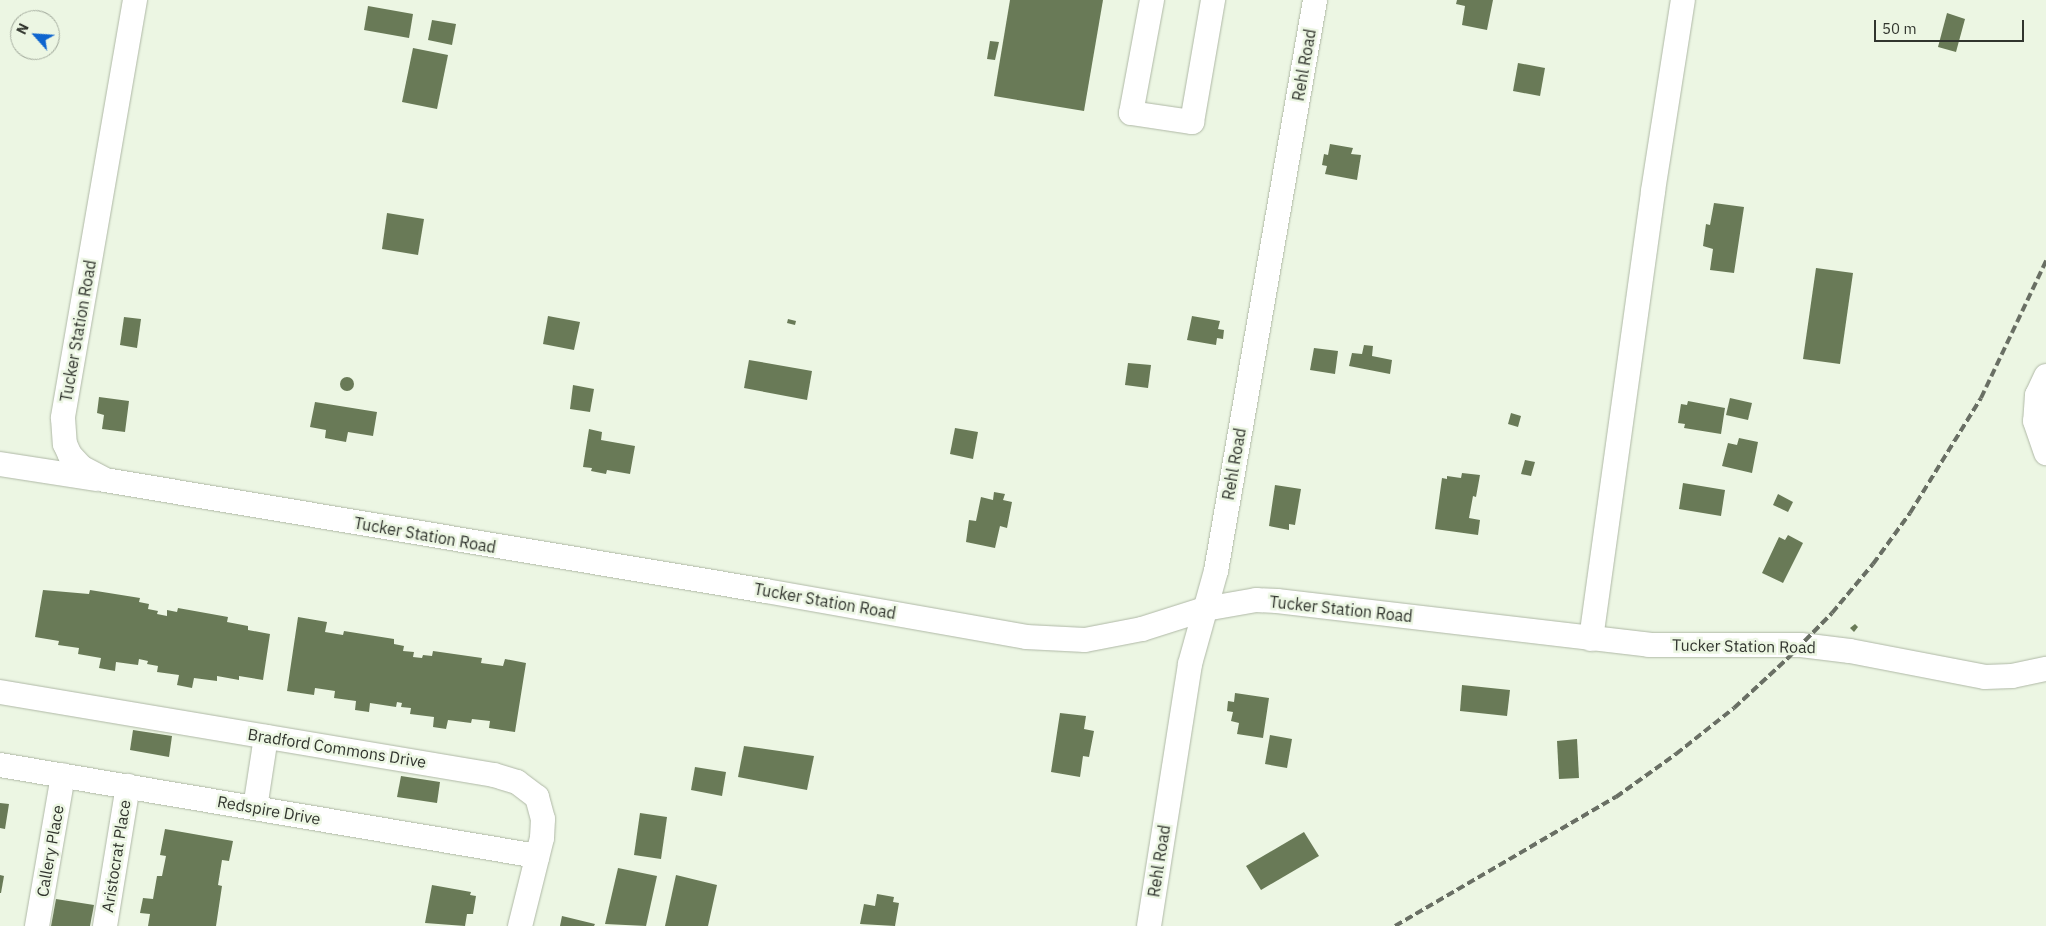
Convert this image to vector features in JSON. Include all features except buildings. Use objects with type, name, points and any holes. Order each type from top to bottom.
[{"type":"street","name":"Tucker Station Road","points":[[135,0],[63,418],[65,444],[70,455],[81,467],[105,480],[766,591],[1026,637],[1085,640],[1142,628],[1205,609],[1256,600],[1649,644],[1801,645],[1850,651],[1985,677],[2012,676],[2046,669]]},
{"type":"street","points":[[1152,0],[1131,113],[1192,122],[1213,0]]},
{"type":"street","name":"Rehl Road","points":[[1149,926],[1190,664],[1216,571],[1315,0]]},
{"type":"street","points":[[1592,639],[1600,567],[1653,191],[1683,0]]},
{"type":"street","points":[[2046,376],[2037,396],[2035,421],[2046,453]]},
{"type":"street","points":[[0,464],[105,480]]},
{"type":"street","name":"Bradford Commons Drive","points":[[0,692],[494,775],[518,782],[537,797],[543,819],[542,838],[520,926]]},
{"type":"street","points":[[256,808],[266,737]]},
{"type":"street","name":"Redspire Drive","points":[[0,764],[538,856]]},
{"type":"street","name":"Callery Place","points":[[37,926],[63,775]]},
{"type":"street","name":"Aristocrat Place","points":[[105,926],[128,786]]},
{"type":"railway","points":[[1395,926],[1616,797],[1676,754],[1734,708],[1788,658],[1832,613],[1873,564],[1910,513],[1981,398],[2046,261]]}]
